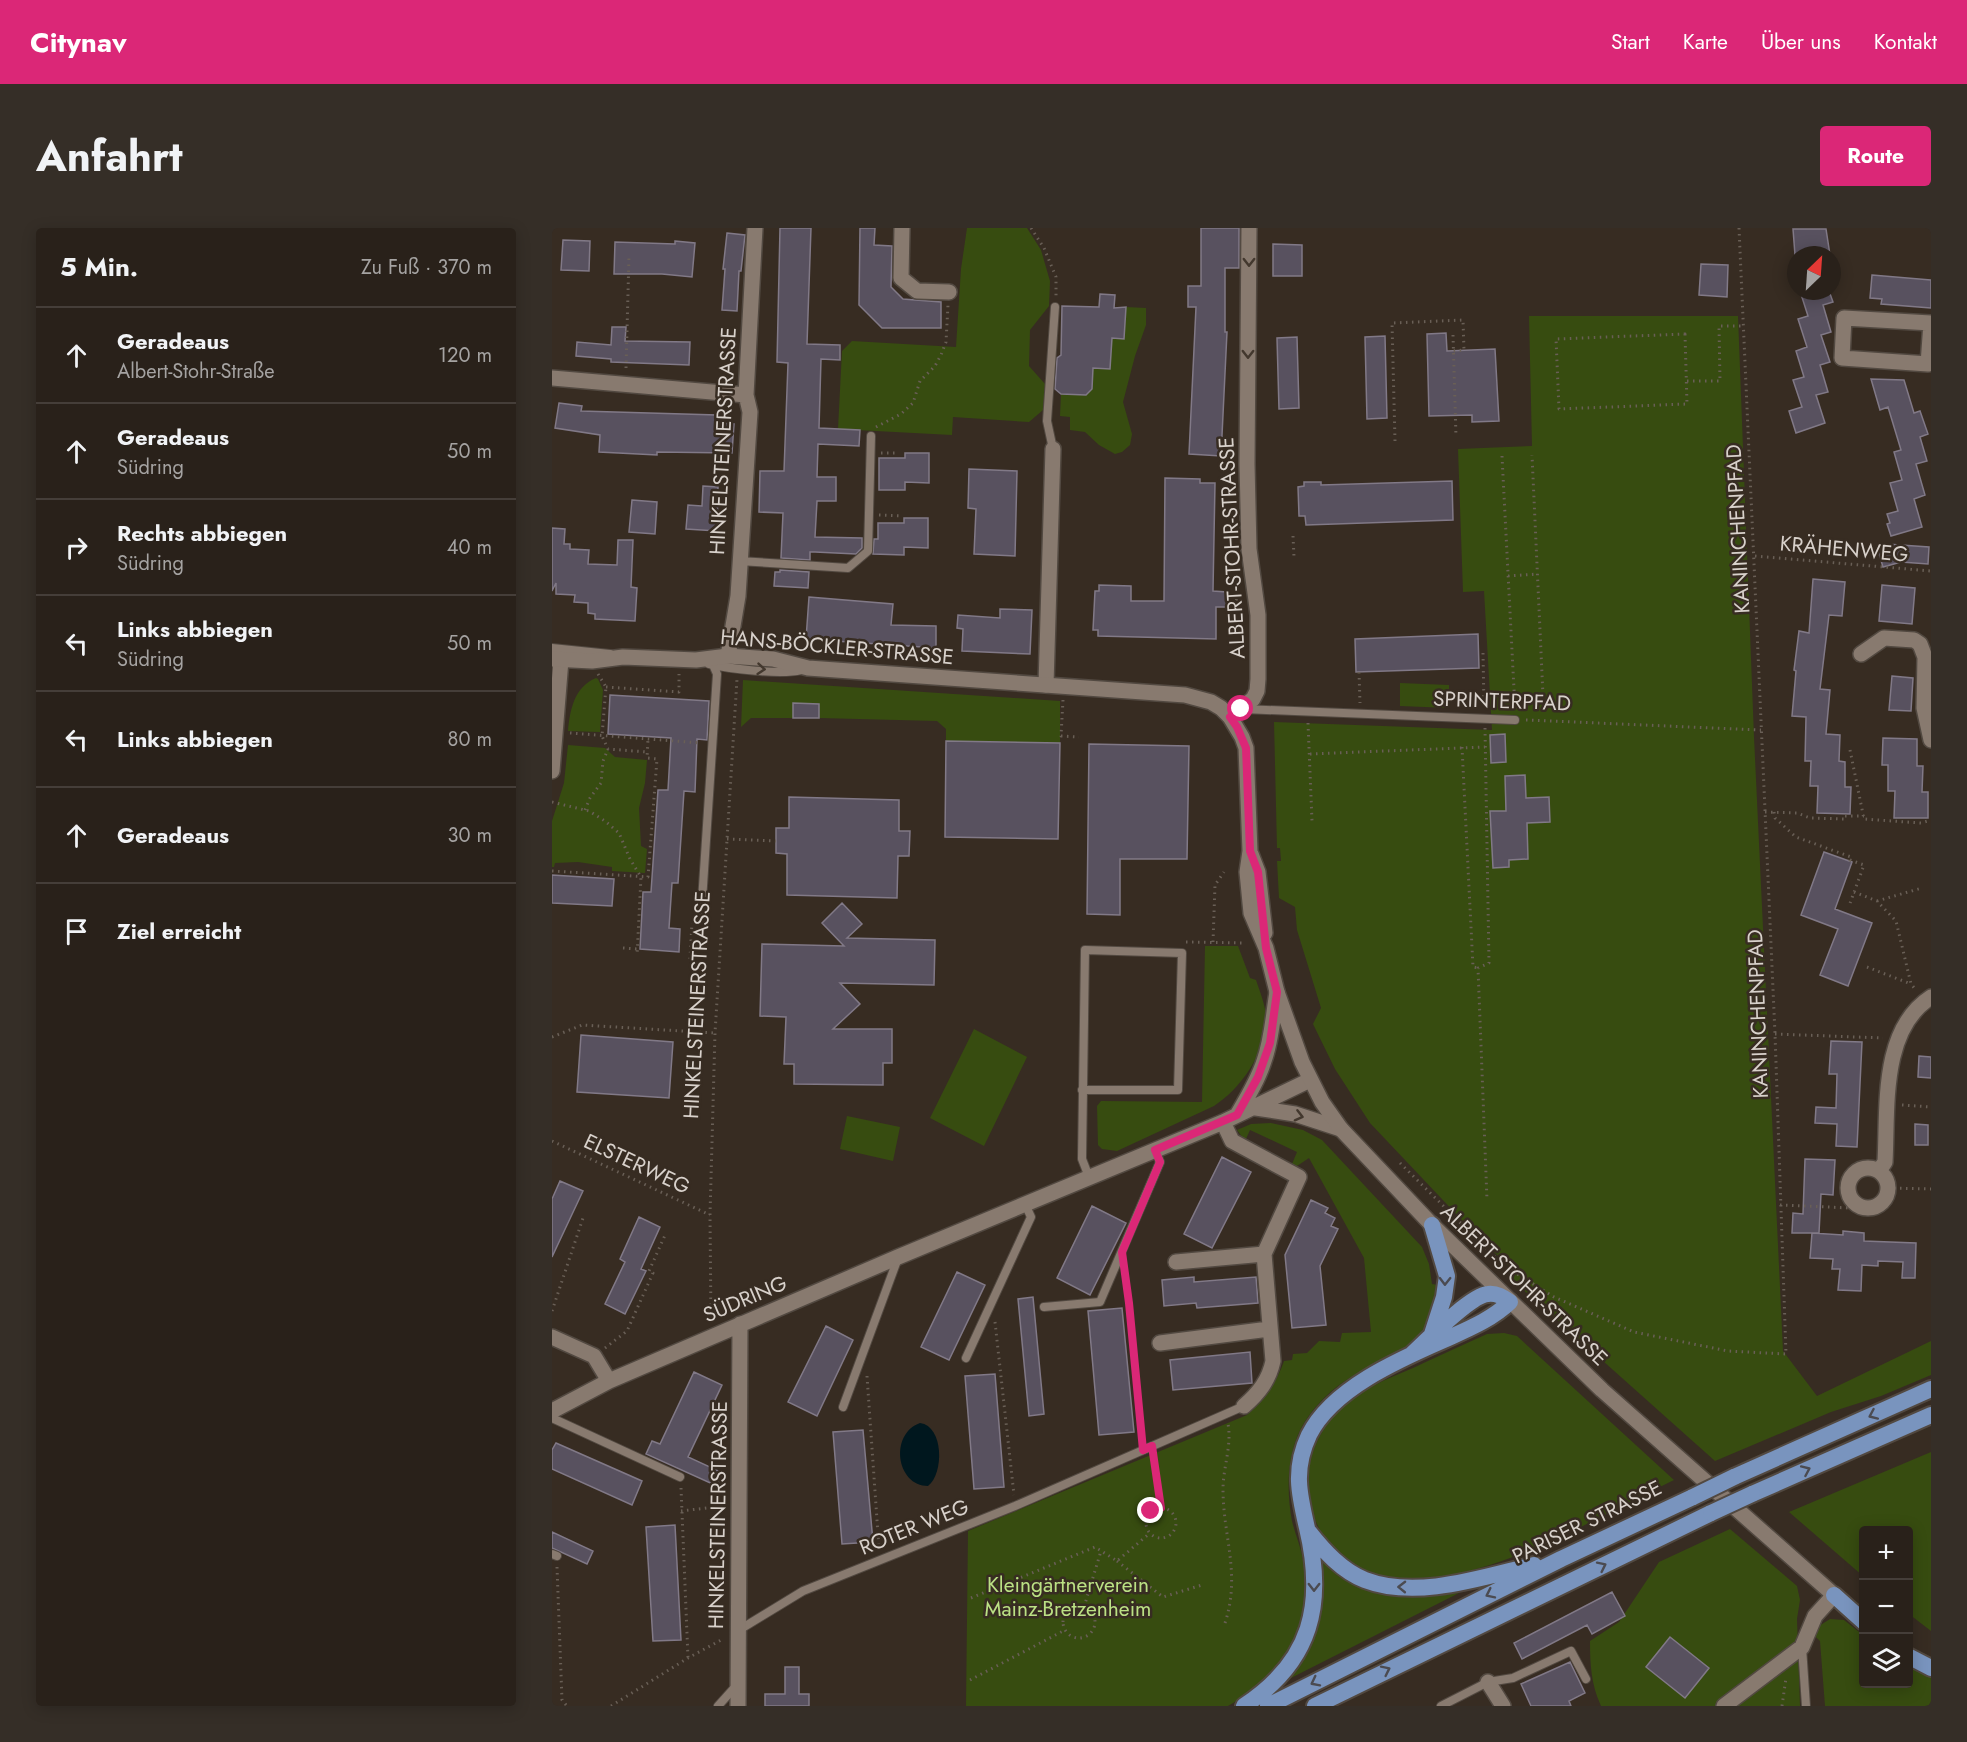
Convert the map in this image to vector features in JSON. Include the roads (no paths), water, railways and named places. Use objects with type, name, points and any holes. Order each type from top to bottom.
[{"type":"highway","points":[[1431,1336],[1444,1297],[1447,1276],[1432,1225]]},
{"type":"highway","points":[[1245,1706],[1269,1688],[1287,1670],[1307,1635],[1315,1592],[1313,1563],[1299,1493],[1299,1473],[1303,1450],[1315,1425],[1341,1397],[1412,1354],[1484,1322],[1510,1302],[1494,1294],[1479,1296],[1468,1303],[1412,1354]]},
{"type":"highway","name":"PARISER STRASSE","points":[[1268,1706],[1561,1559],[1734,1477],[1931,1389]]},
{"type":"highway","points":[[1315,1706],[1711,1513],[1931,1415]]},
{"type":"highway","points":[[1887,1434],[1931,1427]]},
{"type":"highway","points":[[1307,1529],[1340,1565],[1364,1580],[1394,1588],[1460,1582],[1561,1559]]},
{"type":"highway","points":[[1834,1595],[1859,1618]]},
{"type":"highway","points":[[1913,1659],[1931,1668]]},
{"type":"street","name":"HINKELSTEINERSTRASSE","points":[[718,659],[738,596],[750,412],[746,395],[755,228]]},
{"type":"street","points":[[902,228],[901,278],[917,291],[949,292]]},
{"type":"street","name":"ALBERT-STOHR-STRASSE","points":[[1249,228],[1247,450],[1249,549],[1258,615],[1258,679],[1257,691],[1253,699],[1236,713],[1237,727],[1246,748],[1250,851],[1258,872],[1266,948],[1292,1038],[1310,1080],[1341,1129],[1432,1225],[1602,1390],[1834,1595]]},
{"type":"street","points":[[1844,318],[1931,323],[1930,364],[1842,358],[1844,318]]},
{"type":"street","points":[[552,378],[746,395]]},
{"type":"street","points":[[1046,685],[1053,448]]},
{"type":"street","points":[[1861,654],[1884,638],[1914,640],[1920,644],[1925,657],[1924,708],[1931,740]]},
{"type":"street","points":[[552,771],[555,732],[555,656]]},
{"type":"street","name":"HANS-BÖCKLER-STRASSE","points":[[555,656],[592,661],[623,657],[696,660],[773,659],[808,668],[1185,695],[1211,702],[1236,713]]},
{"type":"street","points":[[1244,1406],[1261,1389],[1272,1368],[1263,1254],[1299,1177],[1232,1141],[1230,1118],[1258,1077],[1264,1062],[1270,1043],[1277,992]]},
{"type":"street","points":[[1879,1171],[1885,1162],[1891,1064],[1897,1039],[1909,1017],[1928,999]]},
{"type":"street","name":"SÜDRING","points":[[552,1411],[609,1381],[711,1336],[1256,1108],[1310,1080]]},
{"type":"street","points":[[1256,1108],[1300,1116],[1341,1129]]},
{"type":"street","points":[[1867,1167],[1879,1171],[1884,1176],[1888,1188],[1884,1200],[1873,1208],[1860,1207],[1854,1203],[1847,1191],[1850,1178],[1860,1169],[1867,1167]]},
{"type":"street","points":[[1176,1262],[1263,1254]]},
{"type":"street","name":"HINKELSTEINERSTRASSE","points":[[738,1706],[740,1324]]},
{"type":"street","points":[[1160,1343],[1269,1329]]},
{"type":"street","points":[[552,1337],[594,1356],[609,1381]]},
{"type":"street","points":[[1724,1706],[1802,1647],[1815,1616],[1834,1595]]},
{"type":"street","points":[[1488,1682],[1503,1706]]},
{"type":"lane","points":[[1053,448],[1047,422],[1055,307]]},
{"type":"lane","points":[[739,561],[848,568],[868,551],[871,436]]},
{"type":"lane","points":[[701,916],[718,659]]},
{"type":"lane","name":"SPRINTERPFAD","points":[[1236,713],[1308,712],[1515,720]]},
{"type":"lane","points":[[1083,1090],[1178,1090],[1182,953],[1085,950],[1082,1159],[1089,1177]]},
{"type":"lane","points":[[1044,1307],[1100,1302],[1160,1162],[1155,1150]]},
{"type":"lane","points":[[966,1358],[1031,1217],[1024,1204]]},
{"type":"lane","points":[[843,1407],[898,1257]]},
{"type":"lane","name":"ROTER WEG","points":[[738,1631],[803,1591],[1015,1506],[1244,1406]]},
{"type":"lane","points":[[552,1418],[680,1477]]},
{"type":"lane","points":[[1802,1647],[1806,1706]]},
{"type":"lane","points":[[1441,1706],[1488,1682],[1513,1678],[1571,1651],[1586,1679]]},
{"type":"lane","points":[[718,1706],[737,1684]]},
{"type":"water","points":[[920,1423],[928,1426],[934,1432],[939,1451],[937,1472],[928,1486],[917,1484],[909,1478],[900,1459],[900,1448],[904,1437],[910,1429]]},
{"type":"park label","name":"Kleingärtnerverein Mainz-Bretzenheim","points":[[1068,1597]]}]
